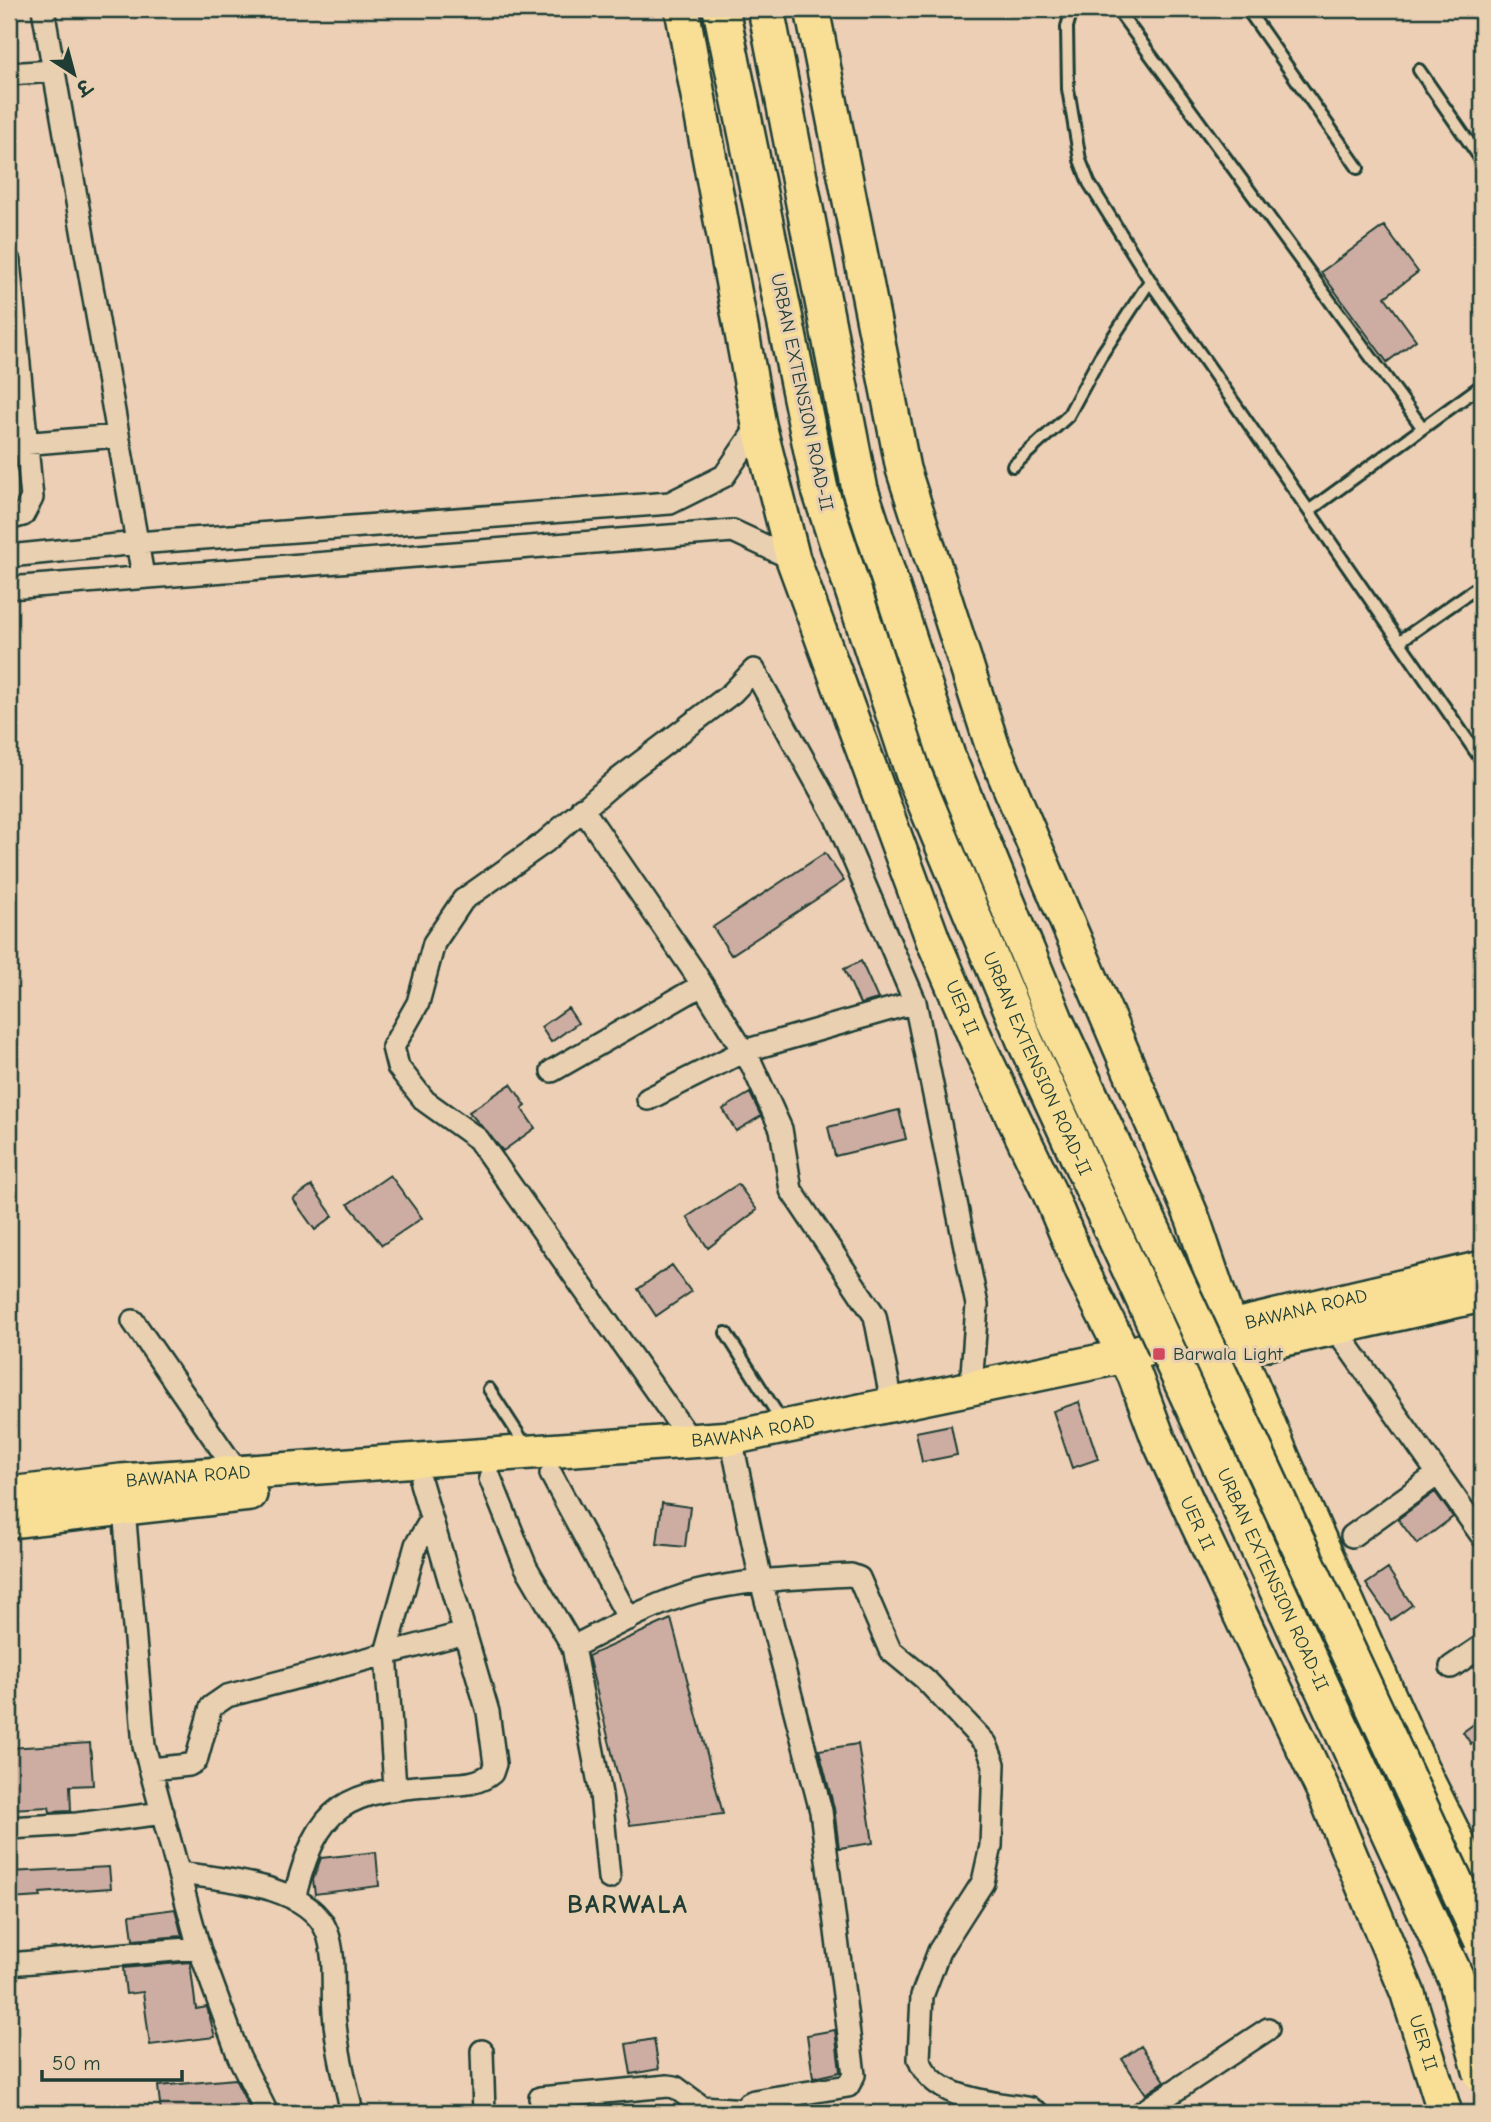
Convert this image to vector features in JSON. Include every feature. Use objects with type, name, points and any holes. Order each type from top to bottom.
[{"type":"highway","name":"URBAN EXTENSION ROAD-II","points":[[721,9],[820,490],[914,775],[1025,1041],[1456,1978],[1482,2074]]},
{"type":"highway","name":"URBAN EXTENSION ROAD-II","points":[[766,9],[860,490],[947,756],[1055,1020],[1482,1940]]},
{"type":"main road","name":"UER II","points":[[682,9],[759,425],[793,559],[933,940],[1049,1192],[1082,1271],[1130,1366],[1169,1461],[1324,1792],[1408,1994],[1445,2113]]},
{"type":"main road","points":[[811,9],[903,469],[992,745],[1193,1219],[1234,1338],[1424,1774],[1474,1853],[1482,1891]]},
{"type":"main road","name":"BAWANA ROAD","points":[[9,1521],[122,1494],[238,1473],[541,1464],[734,1447],[1130,1366],[1482,1268]]},
{"type":"main road","name":"BAWANA ROAD","points":[[1234,1338],[1335,1328],[1482,1295]]},
{"type":"main road","name":"BAWANA ROAD","points":[[9,1494],[247,1494],[489,1478],[541,1464],[691,1441],[734,1447],[786,1428],[892,1403],[971,1387],[1130,1366]]},
{"type":"street","points":[[43,9],[143,576]]},
{"type":"street","points":[[9,74],[53,71]]},
{"type":"street","points":[[9,261],[19,444],[32,498],[23,515],[9,519]]},
{"type":"street","points":[[9,556],[137,543],[670,503],[724,477],[759,425]]},
{"type":"street","points":[[19,444],[118,436]]},
{"type":"street","points":[[9,588],[733,531],[793,559]]},
{"type":"street","points":[[691,1441],[478,1139],[465,1127],[433,1109],[398,1067],[393,1057],[396,1037],[418,1003],[434,943],[455,910],[476,889],[545,842],[582,808],[732,693],[754,670],[836,818],[915,1002],[977,1304],[971,1387]]},
{"type":"street","points":[[582,808],[744,1051],[777,1118],[791,1191],[875,1316],[892,1403]]},
{"type":"street","points":[[552,1071],[702,985]]},
{"type":"street","points":[[648,1099],[744,1051],[915,1002]]},
{"type":"street","points":[[133,1321],[238,1473]]},
{"type":"street","points":[[1335,1328],[1482,1536]]},
{"type":"street","points":[[540,2098],[668,2086],[682,2091],[702,2107],[745,2111],[754,2101],[848,2086],[853,2082],[821,1811],[761,1581],[734,1447]]},
{"type":"street","points":[[541,1464],[629,1619]]},
{"type":"street","points":[[1352,1536],[1438,1474]]},
{"type":"street","points":[[489,1478],[526,1567],[573,1647],[601,1794],[610,1878]]},
{"type":"street","points":[[295,1899],[310,1845],[335,1811],[356,1798],[395,1788],[472,1783],[492,1773],[495,1763],[488,1712],[421,1483]]},
{"type":"street","points":[[122,1494],[142,1731],[199,1948],[239,2057],[267,2113]]},
{"type":"street","points":[[395,1788],[386,1653],[416,1545],[431,1520]]},
{"type":"street","points":[[573,1647],[629,1619],[695,1592],[761,1581],[851,1575],[859,1578],[890,1650],[925,1679],[992,1754],[991,1846],[983,1882],[939,1951],[922,1996],[919,2059],[929,2077],[954,2094],[1038,2113]]},
{"type":"street","points":[[151,1769],[189,1765],[197,1760],[208,1716],[217,1700],[465,1633]]},
{"type":"street","points":[[1451,1667],[1482,1646]]},
{"type":"street","points":[[9,1828],[77,1824],[163,1813]]},
{"type":"street","points":[[179,1873],[265,1885],[295,1899],[318,1918],[328,1933],[334,2016],[352,2113]]},
{"type":"street","points":[[9,1964],[199,1948]]},
{"type":"street","points":[[1141,2113],[1268,2029]]},
{"type":"street","points":[[481,2051],[484,2113]]},
{"type":"lane","points":[[1072,9],[1067,27],[1068,89],[1080,160],[1089,183],[1150,281],[1482,761]]},
{"type":"lane","points":[[1117,9],[1422,427]]},
{"type":"lane","points":[[1247,9],[1358,168]]},
{"type":"lane","points":[[1419,71],[1482,161]]},
{"type":"lane","points":[[1013,466],[1068,416],[1100,358],[1150,281]]},
{"type":"lane","points":[[1310,510],[1482,385]]},
{"type":"lane","points":[[1400,641],[1482,584]]},
{"type":"lane","points":[[726,1334],[786,1428]]},
{"type":"lane","points":[[489,1389],[541,1464]]},
{"type":"building","points":[[1384,226],[1418,272],[1385,297],[1416,340],[1387,362],[1321,272]]},
{"type":"building","points":[[825,853],[844,881],[731,955],[713,927]]},
{"type":"building","points":[[861,961],[878,999],[860,1004],[844,969]]},
{"type":"building","points":[[568,1008],[578,1023],[551,1042],[541,1027]]},
{"type":"building","points":[[511,1084],[526,1106],[522,1109],[535,1128],[503,1151],[469,1112]]},
{"type":"building","points":[[750,1093],[761,1116],[736,1131],[723,1109]]},
{"type":"building","points":[[899,1110],[906,1139],[835,1156],[828,1127]]},
{"type":"building","points":[[390,1175],[422,1218],[382,1245],[348,1204]]},
{"type":"building","points":[[738,1184],[757,1210],[708,1248],[687,1217]]},
{"type":"building","points":[[312,1186],[333,1216],[315,1230],[293,1199]]},
{"type":"building","points":[[672,1265],[691,1292],[656,1316],[638,1289]]},
{"type":"building","points":[[1079,1402],[1098,1459],[1072,1468],[1053,1411]]},
{"type":"building","points":[[951,1425],[957,1455],[922,1462],[916,1432]]},
{"type":"building","points":[[1435,1492],[1453,1517],[1417,1544],[1398,1519]]},
{"type":"building","points":[[662,1503],[690,1507],[685,1547],[657,1544]]},
{"type":"building","points":[[1388,1569],[1412,1605],[1391,1620],[1366,1584]]},
{"type":"building","points":[[671,1619],[723,1814],[630,1825],[588,1656]]},
{"type":"building","points":[[1482,1718],[1482,1736],[1471,1744],[1463,1732]]},
{"type":"building","points":[[90,1743],[93,1785],[70,1786],[71,1811],[50,1812],[49,1807],[9,1809],[9,1748]]},
{"type":"building","points":[[858,1744],[873,1843],[839,1848],[834,1808],[819,1750]]},
{"type":"building","points":[[376,1852],[379,1886],[315,1894],[313,1880],[321,1858]]},
{"type":"building","points":[[109,1867],[111,1888],[40,1893],[41,1897],[9,1899],[9,1872]]},
{"type":"building","points":[[175,1909],[182,1936],[133,1940],[130,1915]]},
{"type":"building","points":[[190,1962],[196,2009],[207,2007],[215,2037],[150,2045],[143,1992],[126,1994],[123,1968]]},
{"type":"building","points":[[835,2030],[840,2072],[813,2078],[807,2035]]},
{"type":"building","points":[[654,2039],[659,2069],[631,2074],[626,2044]]},
{"type":"building","points":[[1141,2046],[1165,2081],[1146,2094],[1122,2059]]},
{"type":"building","points":[[235,2079],[252,2113],[161,2113],[158,2086]]},
{"type":"place","name":"Barwala Light","points":[[1159,1354]]},
{"type":"district","name":"BARWALA","points":[[628,1905]]}]
